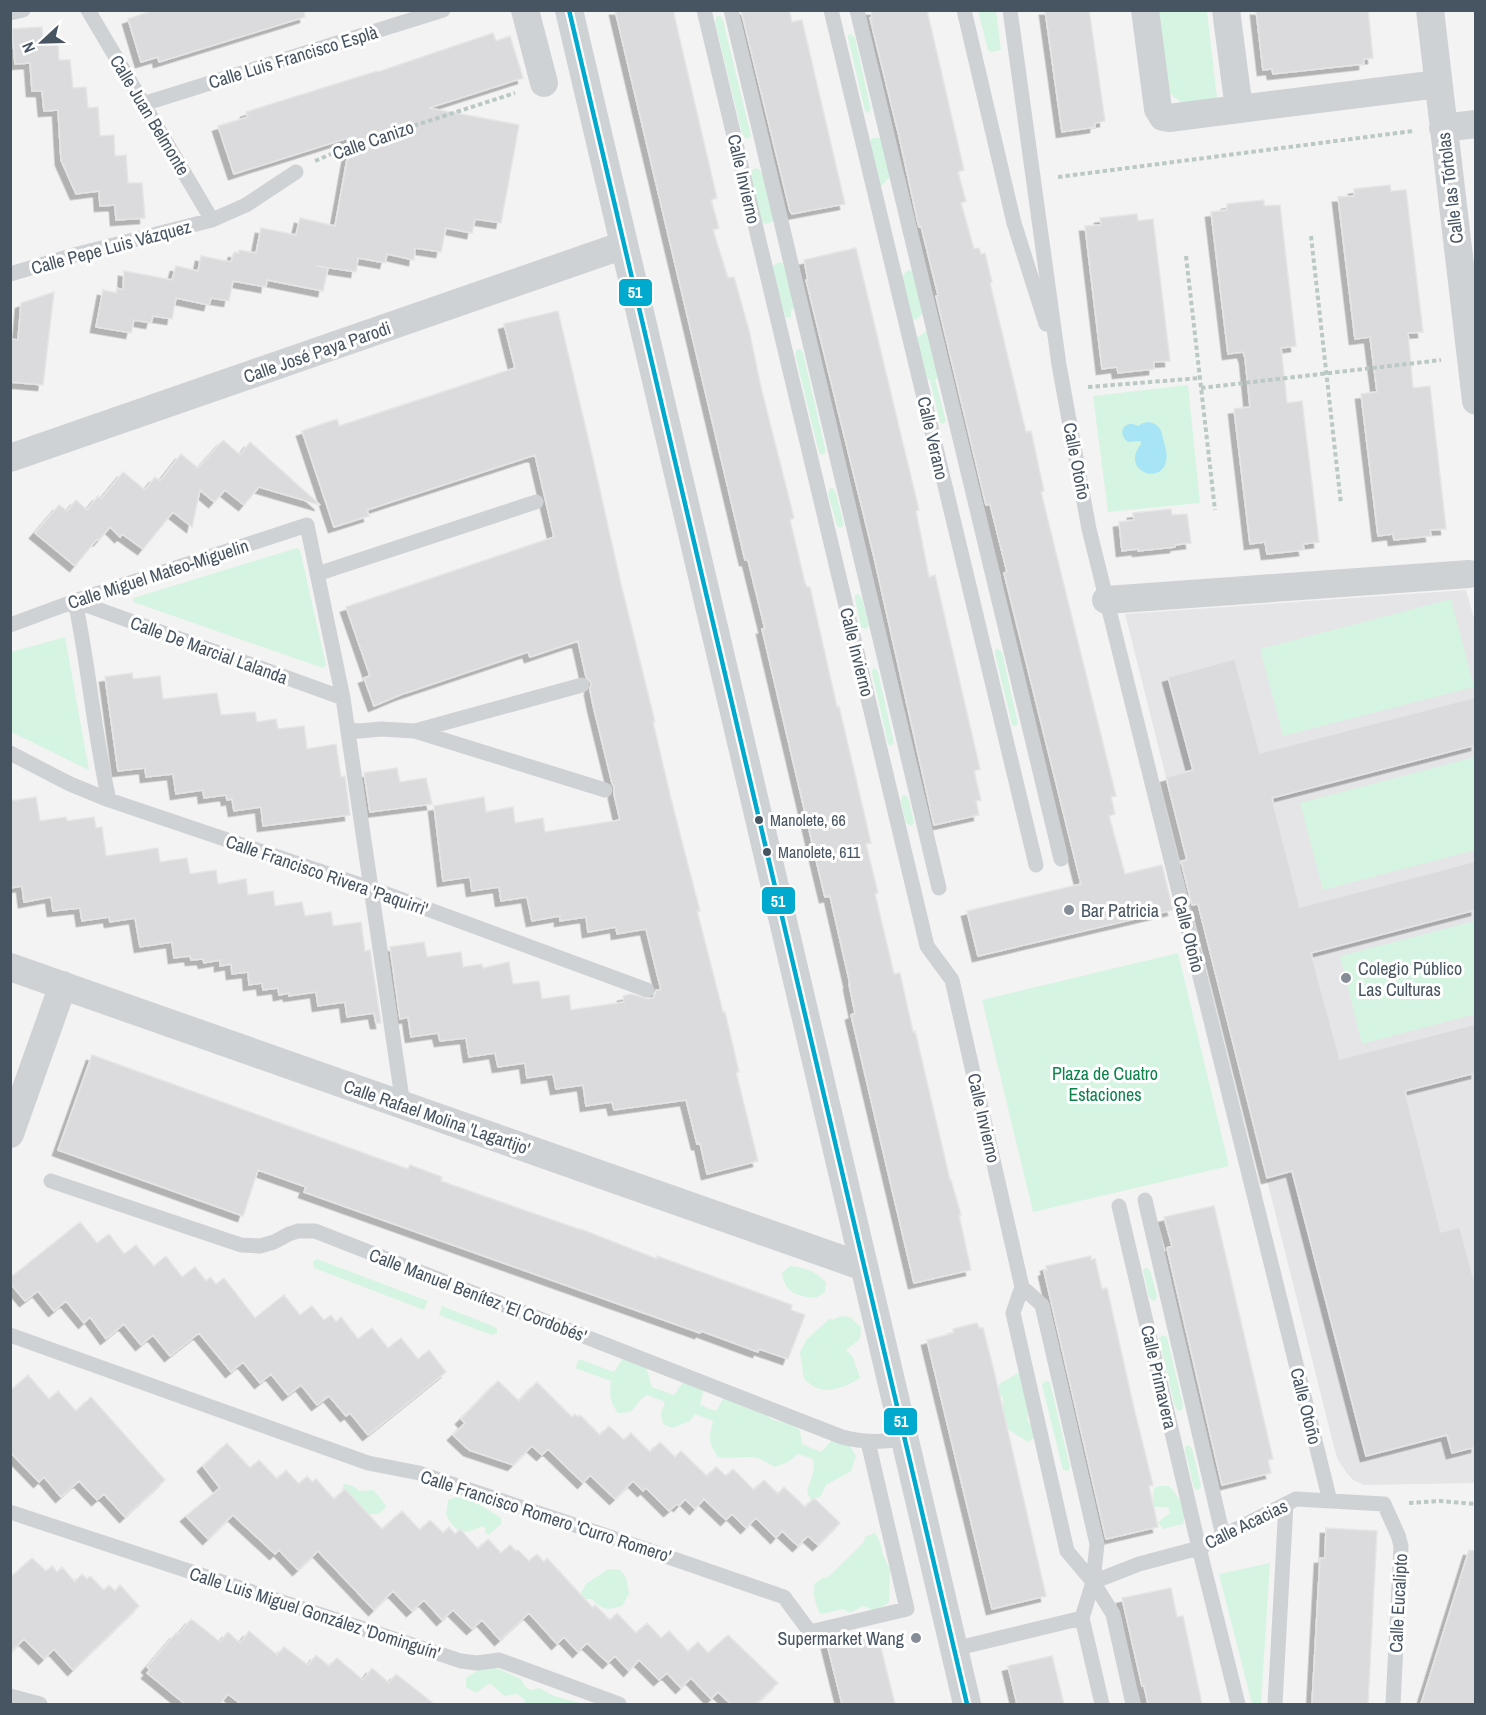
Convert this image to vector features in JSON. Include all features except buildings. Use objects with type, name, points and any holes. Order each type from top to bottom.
[{"type":"street","points":[[525,10],[544,83]]},
{"type":"street","points":[[569,10],[967,1704]]},
{"type":"street","points":[[1145,10],[1159,114],[1163,117],[1438,84]]},
{"type":"street","points":[[1226,10],[1239,109]]},
{"type":"street","name":"Calle las Tórtolas","points":[[1430,10],[1443,128],[1469,281],[1470,356],[1476,401]]},
{"type":"street","points":[[1443,128],[1476,123]]},
{"type":"street","name":"Calle José Paya Parodi","points":[[10,458],[624,245]]},
{"type":"street","points":[[1106,600],[1469,574]]},
{"type":"street","name":"Calle Rafael Molina 'Lagartijo'","points":[[10,967],[864,1267]]},
{"type":"street","points":[[10,1134],[63,985]]},
{"type":"lane","points":[[10,13],[23,10]]},
{"type":"lane","name":"Calle Juan Belmonte","points":[[88,10],[212,220]]},
{"type":"lane","name":"Calle Luis Francisco Esplà","points":[[143,104],[443,10]]},
{"type":"lane","name":"Calle Invierno","points":[[704,10],[927,946],[952,980],[1023,1287],[1042,1305],[1097,1544],[1093,1582],[1082,1618]]},
{"type":"lane","name":"Calle Invierno","points":[[731,10],[939,888]]},
{"type":"lane","name":"Calle Verano","points":[[831,10],[1036,865]]},
{"type":"lane","name":"Calle Verano","points":[[857,10],[1060,859]]},
{"type":"lane","name":"Calle Otoño","points":[[964,10],[1014,223],[1059,365]]},
{"type":"lane","name":"Calle Otoño","points":[[1010,10],[1059,365],[1089,529],[1330,1501]]},
{"type":"lane","points":[[212,220],[246,205],[296,172]]},
{"type":"lane","name":"Calle Pepe Luis Vázquez","points":[[10,274],[212,220]]},
{"type":"lane","points":[[403,1105],[343,698],[317,574],[536,502]]},
{"type":"lane","name":"Calle Miguel Mateo-Miguelin","points":[[10,625],[75,601],[307,525],[317,574]]},
{"type":"lane","points":[[75,601],[83,638],[101,767],[109,800]]},
{"type":"lane","name":"Calle De Marcial Lalanda","points":[[75,601],[343,698]]},
{"type":"lane","points":[[415,731],[582,685]]},
{"type":"lane","points":[[348,730],[415,731],[605,790]]},
{"type":"lane","name":"Calle Francisco Rivera 'Paquirri'","points":[[10,753],[70,784],[109,800],[372,889],[647,990]]},
{"type":"lane","name":"Calle Manuel Benítez 'El Cordobés'","points":[[51,1181],[241,1245],[261,1246],[298,1231],[315,1231],[842,1437],[868,1442],[904,1438]]},
{"type":"lane","name":"Calle Primavera","points":[[1144,1200],[1223,1536]]},
{"type":"lane","name":"Calle Primavera","points":[[1119,1206],[1198,1548],[1239,1704]]},
{"type":"lane","points":[[1023,1287],[1013,1313],[1067,1551],[1093,1582],[1113,1614],[1133,1704]]},
{"type":"lane","name":"Calle Francisco Romero 'Curro Romero'","points":[[10,1335],[368,1463],[419,1473],[784,1598],[810,1632],[907,1609],[868,1442]]},
{"type":"lane","name":"Calle Acacias","points":[[1093,1582],[1138,1564],[1198,1548],[1296,1499],[1384,1504]]},
{"type":"lane","points":[[1275,1704],[1286,1504]]},
{"type":"lane","name":"Calle Eucalipto","points":[[1384,1504],[1401,1546],[1393,1704]]},
{"type":"lane","name":"Calle Luis Miguel González 'Dominguín'","points":[[10,1512],[461,1661],[477,1663],[499,1660],[619,1704]]},
{"type":"lane","points":[[954,1649],[1082,1618],[1102,1704]]},
{"type":"lane","points":[[10,1696],[40,1704]]},
{"type":"path","name":"Calle Canizo","points":[[296,172],[345,148],[544,83]]},
{"type":"path","points":[[1033,180],[1443,128]]},
{"type":"path","points":[[1311,236],[1341,504]]},
{"type":"path","points":[[1186,256],[1215,510]]},
{"type":"path","points":[[1201,388],[1470,356]]},
{"type":"path","points":[[1063,389],[1200,378]]},
{"type":"path","points":[[1384,1504],[1440,1501],[1476,1504]]},
{"type":"shaded area","name":"Colegio Público Las Culturas","points":[[1466,590],[1476,626],[1475,1484],[1364,1485],[1353,1480],[1346,1472],[1338,1460],[1334,1447],[1125,614]]},
{"type":"green space","points":[[978,11],[996,11],[1001,50],[991,52],[988,50]]},
{"type":"green space","points":[[1157,11],[1207,11],[1217,98],[1182,103],[1168,92]]},
{"type":"green space","points":[[717,16],[723,20],[751,136],[748,139],[743,137],[715,22]]},
{"type":"green space","points":[[851,34],[855,38],[871,110],[868,113],[865,111],[848,38]]},
{"type":"green space","points":[[872,138],[883,138],[891,175],[882,186],[876,185],[868,144]]},
{"type":"green space","points":[[756,168],[766,176],[778,219],[767,224],[755,220],[744,174]]},
{"type":"green space","points":[[779,262],[790,266],[794,308],[789,318],[785,317],[770,268]]},
{"type":"green space","points":[[908,270],[918,272],[923,313],[916,320],[909,318],[900,278]]},
{"type":"green space","points":[[925,332],[938,336],[940,378],[935,379],[946,421],[943,424],[940,423],[930,380],[923,377],[916,338]]},
{"type":"green space","points":[[797,349],[803,353],[826,452],[822,455],[819,453],[795,354]]},
{"type":"green space","points":[[1188,385],[1200,503],[1108,512],[1093,396]]},
{"type":"green space","points":[[830,488],[836,493],[844,525],[840,528],[837,526],[828,494]]},
{"type":"green space","points":[[297,548],[300,550],[326,665],[323,668],[133,602],[133,598]]},
{"type":"green space","points":[[858,594],[862,598],[869,626],[865,629],[861,627],[855,600],[855,595]]},
{"type":"green space","points":[[1451,599],[1474,687],[1283,736],[1260,649]]},
{"type":"green space","points":[[65,637],[89,770],[11,732],[11,652]]},
{"type":"green space","points":[[995,650],[1002,652],[1018,724],[1015,726],[1012,725],[995,654]]},
{"type":"green space","points":[[875,668],[878,672],[894,743],[891,746],[888,744],[872,673]]},
{"type":"green space","points":[[1475,757],[1475,850],[1323,890],[1300,803]]},
{"type":"green space","points":[[906,795],[914,823],[911,826],[906,823],[901,801],[902,796]]},
{"type":"green space","points":[[1475,921],[1475,1014],[1362,1044],[1340,956]]},
{"type":"green space","name":"Plaza de Cuatro Estaciones","points":[[1178,953],[1229,1166],[1033,1212],[982,1000]]},
{"type":"green space","points":[[317,1259],[428,1301],[424,1310],[314,1268],[314,1260]]},
{"type":"green space","points":[[790,1266],[806,1269],[818,1275],[826,1282],[825,1292],[816,1298],[793,1292],[786,1285],[782,1273]]},
{"type":"green space","points":[[1146,1267],[1150,1270],[1157,1296],[1153,1301],[1149,1297],[1143,1270]]},
{"type":"green space","points":[[442,1306],[495,1327],[497,1333],[491,1335],[439,1315]]},
{"type":"green space","points":[[841,1316],[850,1317],[861,1327],[860,1339],[846,1350],[853,1357],[860,1378],[845,1386],[822,1390],[812,1386],[804,1379],[800,1353],[806,1340],[830,1318],[832,1320]]},
{"type":"green space","points":[[1162,1335],[1167,1337],[1183,1405],[1182,1410],[1179,1411],[1175,1407],[1159,1339]]},
{"type":"green space","points":[[632,1358],[646,1367],[652,1387],[674,1395],[684,1381],[704,1389],[700,1405],[716,1411],[723,1399],[734,1393],[773,1420],[793,1424],[800,1431],[802,1444],[821,1452],[836,1436],[848,1443],[856,1456],[851,1471],[826,1485],[821,1496],[811,1501],[807,1491],[814,1470],[813,1459],[798,1454],[788,1462],[775,1467],[757,1458],[718,1457],[710,1439],[713,1421],[695,1414],[690,1421],[672,1428],[663,1424],[661,1413],[665,1402],[647,1395],[630,1412],[618,1413],[611,1398],[611,1381],[575,1368],[579,1359],[614,1372],[622,1360]]},
{"type":"green space","points":[[1018,1373],[1024,1375],[1030,1409],[1027,1419],[1033,1429],[1034,1438],[1028,1442],[1009,1430],[1002,1422],[1003,1399],[998,1391],[999,1384]]},
{"type":"green space","points":[[1045,1381],[1050,1383],[1070,1467],[1068,1471],[1063,1470],[1042,1385]]},
{"type":"green space","points":[[1188,1445],[1192,1448],[1201,1486],[1198,1490],[1194,1488],[1185,1451]]},
{"type":"green space","points":[[344,1484],[360,1491],[373,1490],[386,1507],[379,1514],[367,1514],[342,1490]]},
{"type":"green space","points":[[1169,1486],[1179,1499],[1184,1514],[1183,1524],[1163,1529],[1158,1522],[1170,1513],[1168,1507],[1155,1507],[1152,1504],[1154,1488]]},
{"type":"green space","points":[[456,1497],[472,1500],[501,1518],[501,1524],[489,1535],[485,1533],[486,1529],[483,1526],[465,1532],[457,1530],[446,1515],[448,1500]]},
{"type":"green space","points":[[875,1533],[890,1569],[889,1602],[873,1610],[863,1606],[850,1613],[843,1609],[821,1614],[815,1601],[814,1584],[822,1578],[827,1578],[864,1542],[865,1537]]},
{"type":"green space","points":[[1270,1563],[1261,1704],[1252,1704],[1219,1574]]},
{"type":"green space","points":[[608,1569],[620,1570],[626,1577],[629,1594],[622,1606],[609,1609],[602,1608],[592,1599],[585,1599],[580,1594],[586,1584]]},
{"type":"green space","points":[[484,1667],[494,1667],[521,1679],[525,1687],[531,1690],[539,1688],[554,1696],[583,1704],[524,1704],[525,1700],[517,1694],[504,1696],[491,1684],[476,1693],[466,1687],[466,1678]]},
{"type":"water","points":[[1149,422],[1161,430],[1167,456],[1162,469],[1150,474],[1143,472],[1135,461],[1141,441],[1128,442],[1122,431],[1129,424],[1138,426]]},
{"type":"transit line","name":"51","points":[[569,10],[967,1704]]},
{"type":"place","name":"Manolete, 66","points":[[759,820]]},
{"type":"place","name":"Manolete, 611","points":[[767,852]]},
{"type":"place","name":"Bar Patricia","points":[[1069,910]]},
{"type":"place","name":"Colegio Público Las Culturas","points":[[1346,978]]},
{"type":"place","name":"Supermarket Wang","points":[[916,1638]]}]
